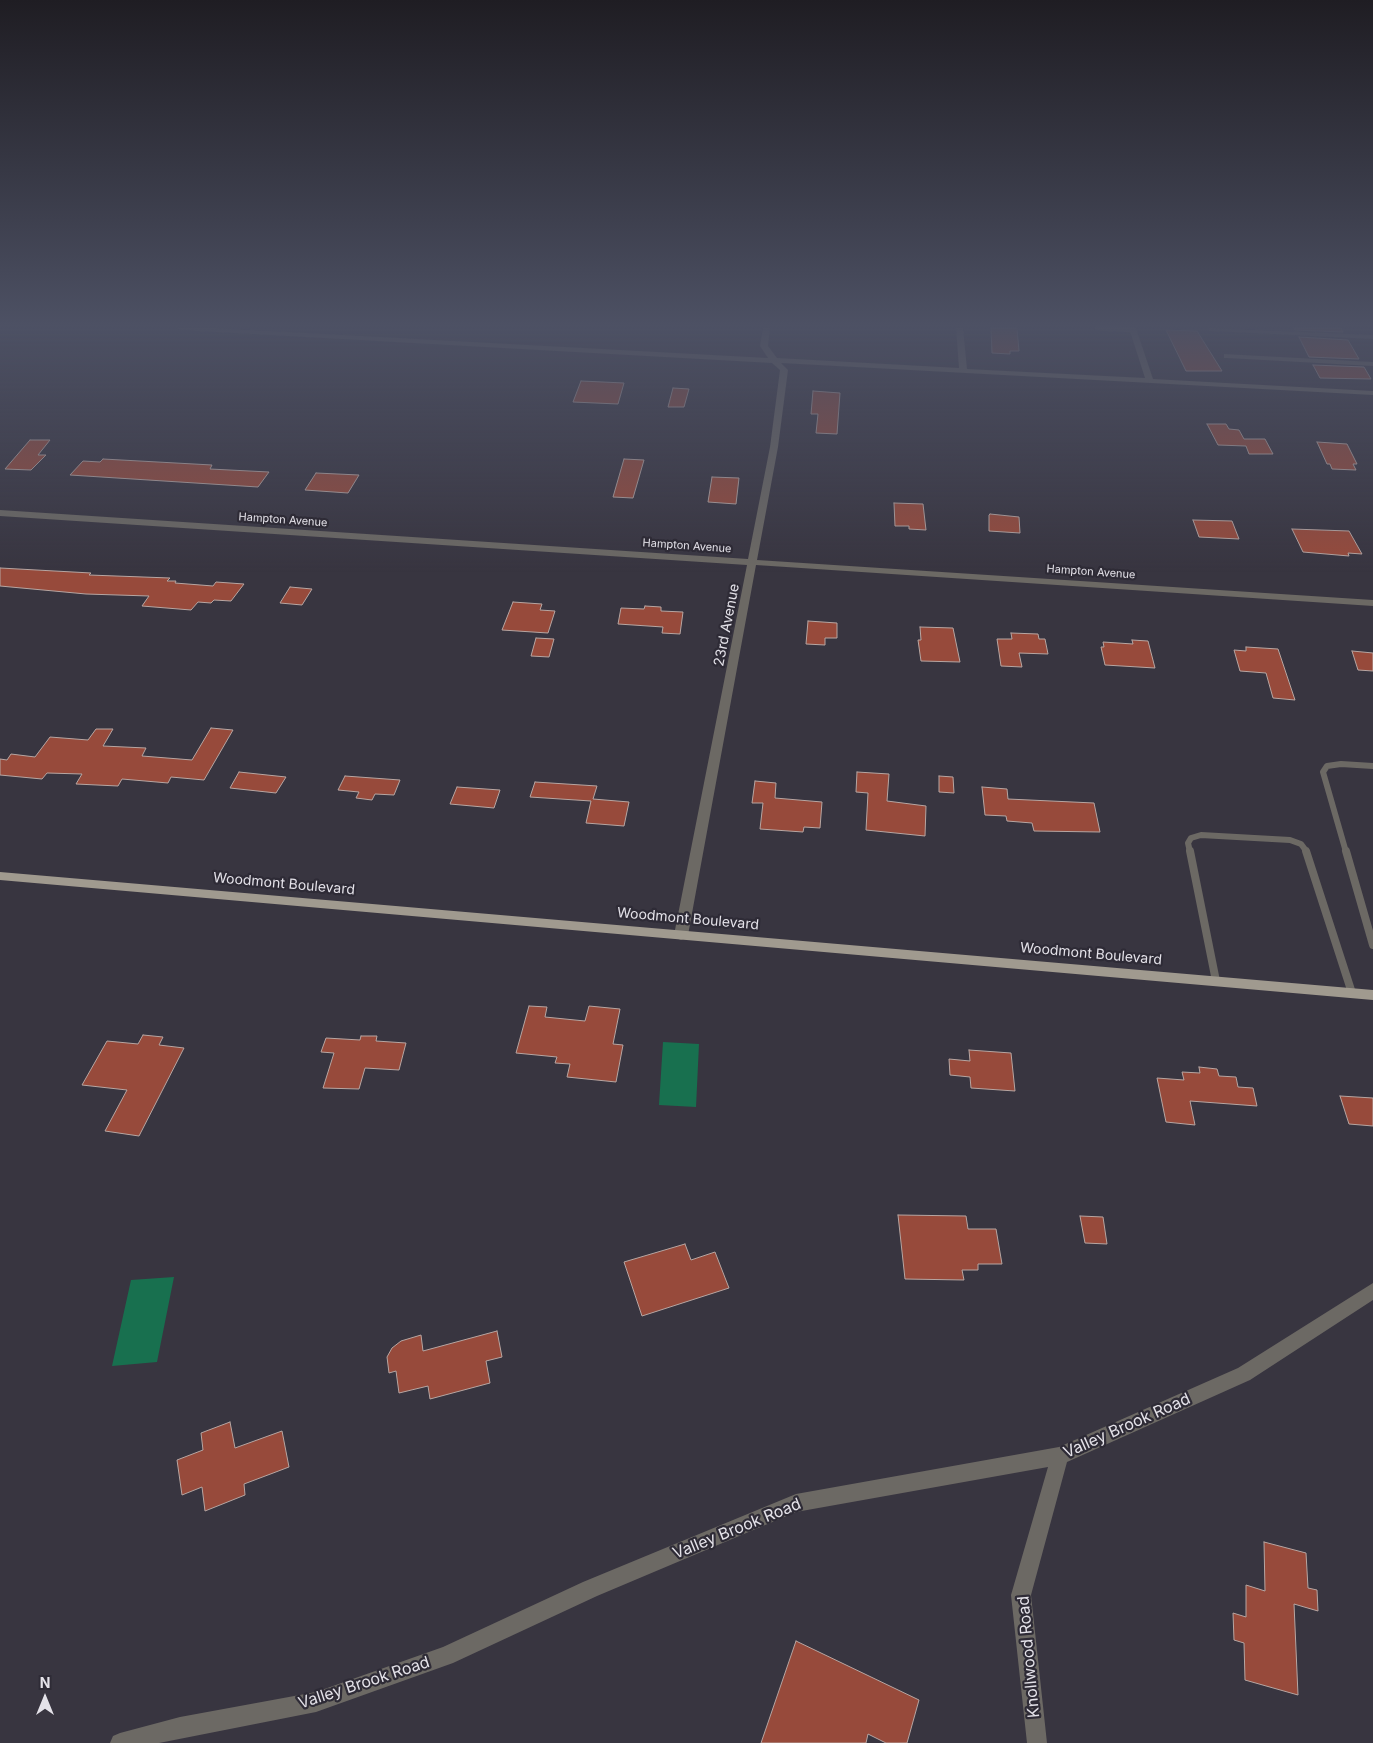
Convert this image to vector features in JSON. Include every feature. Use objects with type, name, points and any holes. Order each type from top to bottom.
[{"type":"main road","name":"Woodmont Boulevard","points":[[0,876],[1373,995]]},
{"type":"street","name":"23rd Avenue","points":[[681,935],[753,563],[779,409]]},
{"type":"street","name":"Hampton Avenue","points":[[0,513],[1373,603]]},
{"type":"street","name":"Valley Brook Road","points":[[120,1743],[180,1727],[316,1702],[446,1656],[590,1589],[796,1503],[1060,1456],[1244,1374],[1373,1291]]},
{"type":"street","name":"Knollwood Road","points":[[1037,1743],[1021,1594],[1060,1456]]},
{"type":"lane","points":[[1373,766],[1341,764],[1327,766],[1323,772],[1373,945]]},
{"type":"lane","points":[[1216,981],[1188,843],[1191,838],[1201,835],[1290,840],[1301,844],[1307,852],[1352,993]]},
{"type":"green space","points":[[663,1042],[699,1044],[696,1107],[659,1105]]},
{"type":"green space","points":[[174,1277],[157,1362],[112,1366],[131,1280]]},
{"type":"building","points":[[811,409],[839,409],[837,434],[816,433],[818,414],[811,414]]},
{"type":"building","points":[[1207,424],[1226,424],[1229,429],[1239,430],[1244,439],[1265,439],[1273,454],[1249,454],[1246,446],[1218,445]]},
{"type":"building","points":[[30,440],[50,440],[38,455],[46,455],[31,470],[5,469]]},
{"type":"building","points":[[1317,442],[1347,444],[1357,464],[1353,464],[1356,470],[1332,469],[1330,464],[1327,464]]},
{"type":"building","points":[[103,459],[212,465],[210,469],[269,472],[258,487],[70,475],[83,461],[100,462]]},
{"type":"building","points":[[624,459],[644,460],[633,498],[613,497]]},
{"type":"building","points":[[316,473],[359,475],[348,493],[305,490]]},
{"type":"building","points":[[712,477],[739,478],[736,504],[708,502]]},
{"type":"building","points":[[894,503],[923,504],[926,530],[909,529],[909,526],[895,526]]},
{"type":"building","points":[[990,514],[1019,517],[1020,533],[989,531]]},
{"type":"building","points":[[1193,520],[1232,521],[1239,539],[1199,537]]},
{"type":"building","points":[[1292,529],[1349,531],[1362,554],[1348,553],[1349,556],[1303,552]]},
{"type":"building","points":[[0,568],[91,573],[89,575],[170,578],[167,581],[213,586],[216,582],[244,584],[231,601],[214,600],[211,603],[198,602],[191,610],[142,606],[149,596],[86,594],[0,586]]},
{"type":"building","points":[[290,587],[312,589],[302,605],[280,603]]},
{"type":"building","points":[[513,602],[542,604],[540,610],[555,611],[548,633],[502,630]]},
{"type":"building","points":[[645,606],[661,607],[661,611],[683,612],[680,634],[662,633],[663,627],[618,624],[621,608],[644,609]]},
{"type":"building","points":[[808,621],[837,623],[837,638],[825,638],[825,645],[806,644]]},
{"type":"building","points":[[920,627],[953,628],[960,662],[921,661],[918,640],[921,640]]},
{"type":"building","points":[[1011,633],[1038,634],[1039,639],[1045,639],[1048,654],[1019,653],[1022,667],[1001,666],[997,639],[1012,639]]},
{"type":"building","points":[[536,638],[554,639],[549,657],[531,656]]},
{"type":"building","points":[[1132,640],[1148,641],[1155,668],[1105,665],[1101,647],[1104,647],[1103,642],[1133,644]]},
{"type":"building","points":[[1246,647],[1278,649],[1295,700],[1273,698],[1266,673],[1240,671],[1234,650],[1246,651]]},
{"type":"building","points":[[1352,651],[1373,653],[1373,671],[1358,670]]},
{"type":"building","points":[[211,728],[233,730],[204,780],[171,777],[168,783],[122,779],[118,786],[76,784],[82,774],[47,773],[42,779],[0,775],[0,759],[7,760],[11,754],[35,757],[50,737],[88,740],[96,729],[113,729],[103,746],[146,748],[142,756],[192,760]]},
{"type":"building","points":[[239,772],[286,777],[276,793],[230,788]]},
{"type":"building","points":[[857,772],[889,774],[887,801],[926,806],[925,836],[866,830],[868,793],[856,792]]},
{"type":"building","points":[[345,776],[400,780],[394,795],[375,794],[372,800],[356,798],[359,792],[338,790]]},
{"type":"building","points":[[939,776],[953,777],[954,793],[939,792]]},
{"type":"building","points":[[755,781],[776,783],[775,798],[822,802],[820,828],[804,827],[803,832],[760,829],[763,803],[752,803]]},
{"type":"building","points":[[535,782],[597,786],[593,799],[629,802],[624,826],[586,823],[591,801],[530,797]]},
{"type":"building","points":[[457,787],[500,790],[494,808],[450,804]]},
{"type":"building","points":[[982,787],[1007,789],[1008,799],[1094,803],[1100,832],[1034,831],[1032,823],[1007,821],[1006,816],[985,815]]},
{"type":"building","points":[[529,1006],[547,1007],[545,1017],[585,1021],[589,1006],[620,1009],[613,1044],[623,1045],[616,1082],[567,1077],[570,1064],[555,1063],[557,1057],[516,1053]]},
{"type":"building","points":[[143,1035],[163,1037],[159,1045],[184,1048],[139,1136],[105,1131],[127,1090],[82,1085],[107,1041],[138,1044]]},
{"type":"building","points":[[361,1036],[377,1036],[376,1041],[406,1043],[399,1070],[365,1068],[359,1089],[323,1088],[334,1053],[321,1052],[326,1038],[360,1040]]},
{"type":"building","points":[[969,1050],[1011,1053],[1015,1091],[971,1088],[970,1077],[950,1075],[949,1059],[970,1061]]},
{"type":"building","points":[[1199,1067],[1217,1069],[1219,1076],[1236,1077],[1238,1087],[1253,1088],[1257,1106],[1190,1101],[1195,1125],[1166,1122],[1157,1078],[1184,1080],[1182,1072],[1200,1073]]},
{"type":"building","points":[[1340,1096],[1373,1098],[1373,1126],[1349,1124]]},
{"type":"building","points":[[898,1215],[966,1216],[968,1229],[996,1229],[1002,1264],[978,1264],[978,1270],[962,1270],[964,1280],[905,1279]]},
{"type":"building","points":[[1080,1216],[1103,1217],[1107,1244],[1085,1243]]},
{"type":"building","points":[[685,1244],[691,1260],[715,1252],[729,1288],[642,1316],[624,1262]]},
{"type":"building","points":[[497,1331],[502,1357],[486,1361],[490,1383],[430,1399],[428,1386],[399,1393],[396,1371],[389,1373],[387,1357],[392,1348],[401,1341],[421,1335],[423,1351]]},
{"type":"building","points":[[230,1422],[235,1448],[282,1431],[289,1467],[244,1484],[245,1495],[205,1511],[202,1487],[182,1495],[177,1460],[203,1450],[201,1433]]},
{"type":"building","points":[[1264,1542],[1306,1553],[1308,1588],[1317,1590],[1318,1611],[1294,1604],[1298,1695],[1245,1680],[1244,1643],[1234,1640],[1233,1613],[1246,1617],[1246,1585],[1265,1591]]},
{"type":"building","points":[[796,1641],[919,1700],[907,1743],[886,1743],[868,1734],[866,1743],[761,1743]]}]
